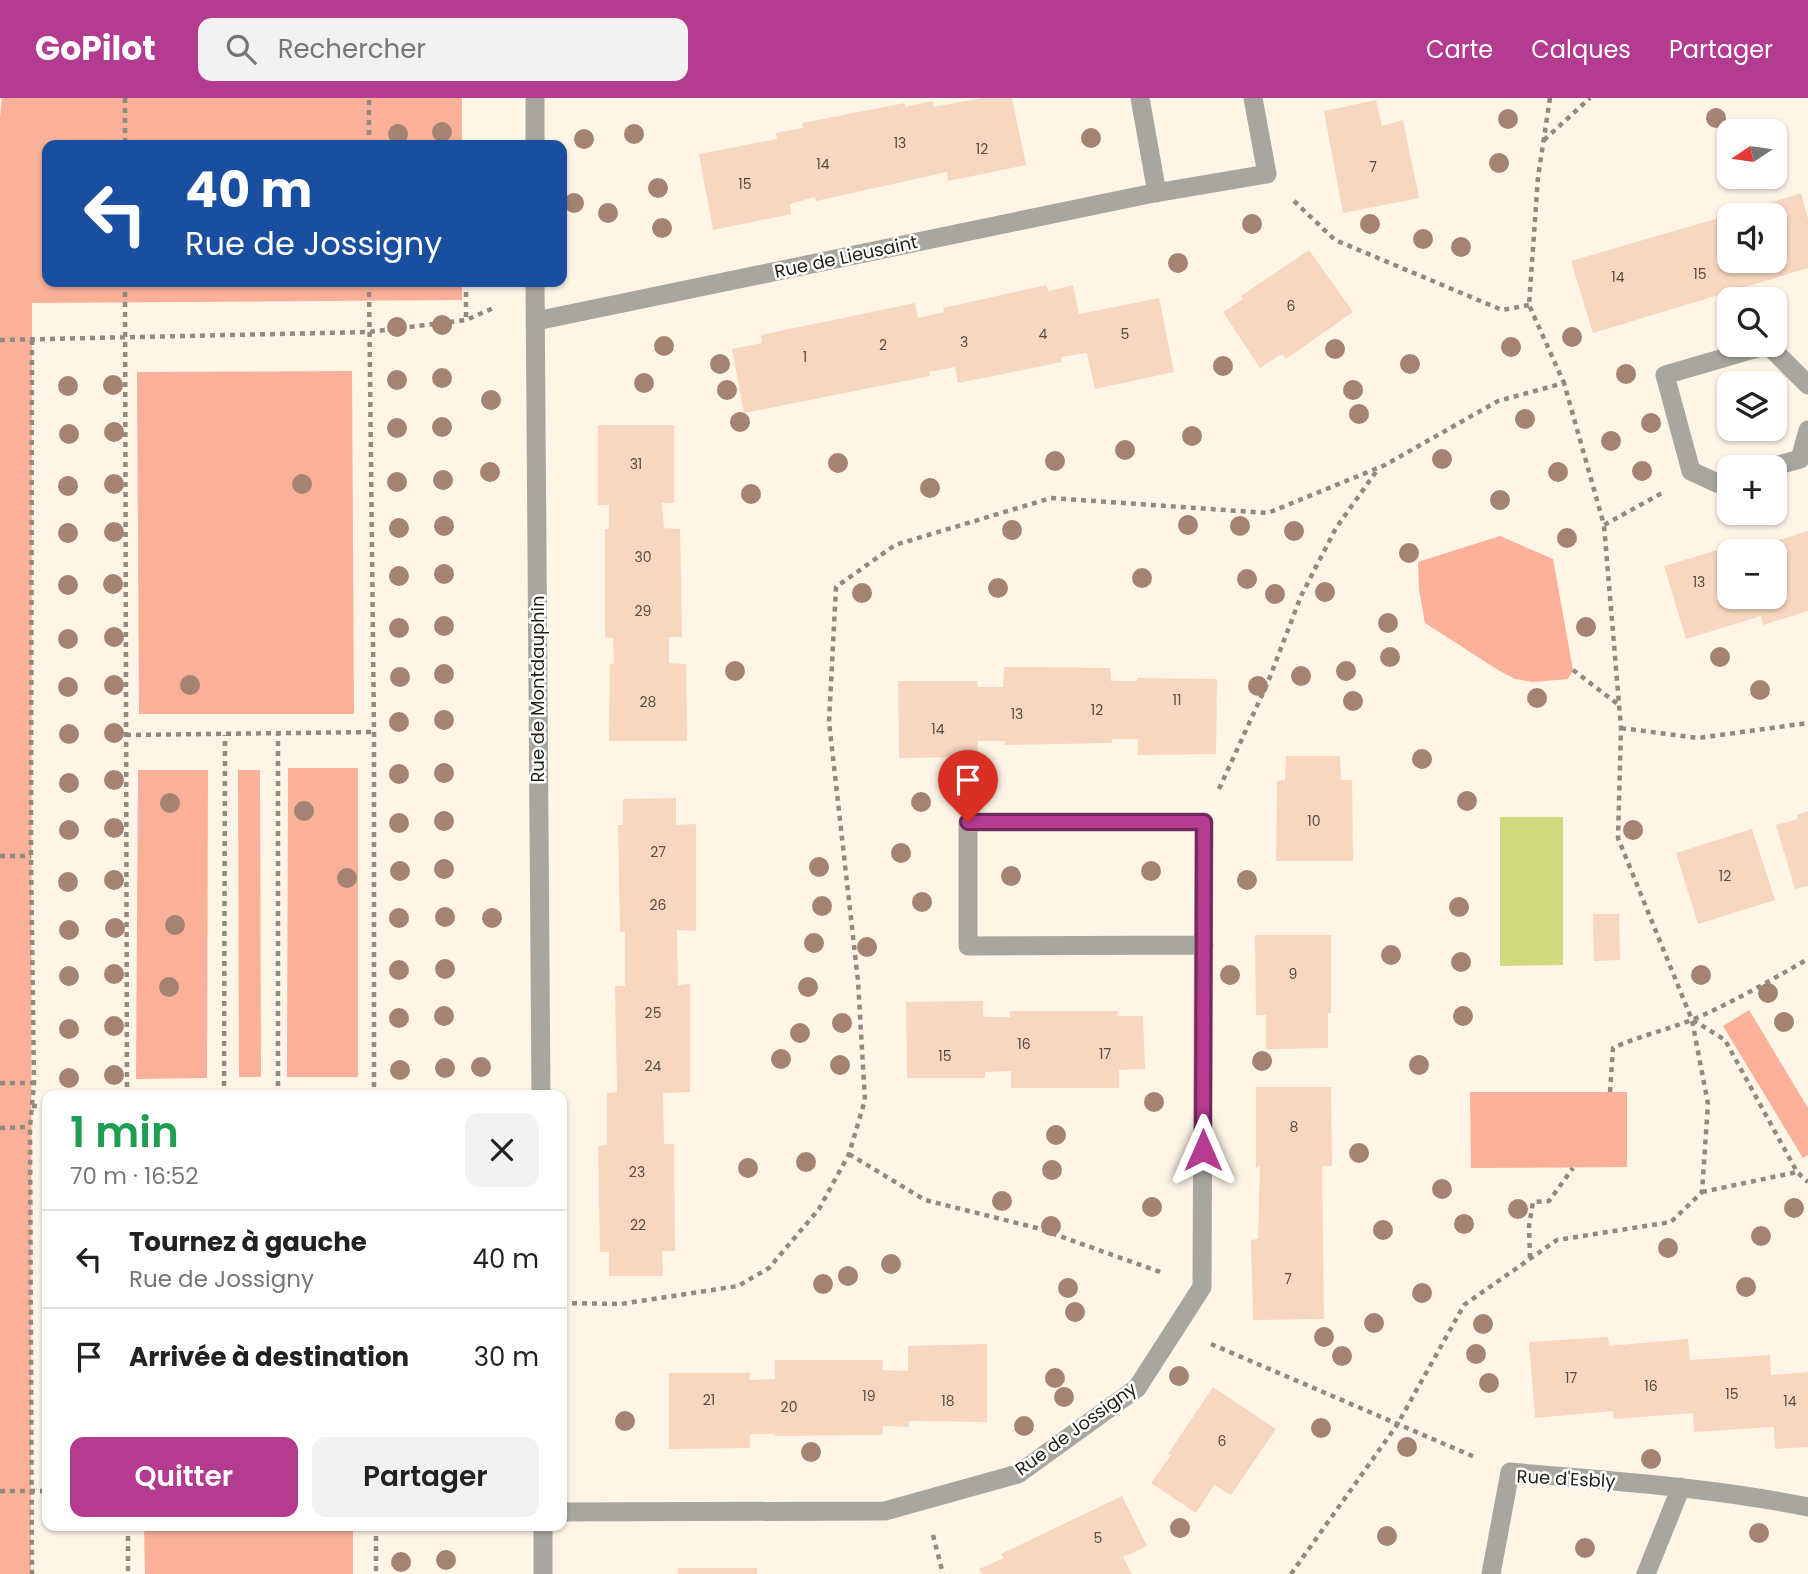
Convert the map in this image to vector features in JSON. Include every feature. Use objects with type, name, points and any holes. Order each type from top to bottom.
[{"type":"street","points":[[535,98],[535,140]]},
{"type":"street","points":[[1140,98],[1157,193]]},
{"type":"street","points":[[1253,98],[1267,174]]},
{"type":"street","name":"Rue de Lieusaint","points":[[536,321],[1157,193],[1267,174]]},
{"type":"street","name":"Rue de Montdauphin","points":[[535,287],[541,1090]]},
{"type":"street","points":[[1717,483],[1691,471],[1665,375],[1768,345],[1808,385]]},
{"type":"street","points":[[1787,463],[1800,459],[1808,430]]},
{"type":"street","points":[[1202,1287],[1204,945],[1204,822],[968,822],[968,946],[1204,945]]},
{"type":"street","name":"Rue de Jossigny","points":[[567,1512],[885,1511],[1018,1474],[1137,1388],[1202,1287]]},
{"type":"street","name":"Rue d'Esbly","points":[[1491,1574],[1510,1472],[1681,1487],[1808,1507]]},
{"type":"street","points":[[1646,1574],[1681,1487]]},
{"type":"street","points":[[543,1531],[543,1574]]},
{"type":"path","points":[[125,98],[125,140]]},
{"type":"path","points":[[369,98],[369,140]]},
{"type":"path","points":[[1549,98],[1538,177],[1529,305],[1564,383],[1604,525],[1620,706],[1618,838],[1692,1020],[1708,1104],[1702,1192]]},
{"type":"path","points":[[1543,141],[1590,98]]},
{"type":"path","points":[[1267,174],[1335,240],[1502,310],[1529,305]]},
{"type":"path","points":[[125,287],[127,1090]]},
{"type":"path","points":[[369,287],[374,732],[373,1090]]},
{"type":"path","points":[[0,340],[369,332],[466,320],[466,287]]},
{"type":"path","points":[[32,340],[32,1574]]},
{"type":"path","points":[[567,1303],[621,1304],[738,1286],[769,1268],[778,1259],[819,1209],[849,1154],[865,1100],[858,981],[829,722],[836,587],[895,545],[1051,498],[1268,513],[1378,468],[1498,401],[1564,383]]},
{"type":"path","points":[[1204,822],[1268,682],[1301,596],[1336,528],[1378,468]]},
{"type":"path","points":[[1604,525],[1698,474]]},
{"type":"path","points":[[1573,670],[1620,706]]},
{"type":"path","points":[[1621,729],[1698,738],[1808,723]]},
{"type":"path","points":[[126,735],[374,732]]},
{"type":"path","points":[[278,734],[278,1090]]},
{"type":"path","points":[[224,1090],[225,735]]},
{"type":"path","points":[[0,856],[31,856]]},
{"type":"path","points":[[1610,1092],[1613,1048],[1692,1020],[1741,997],[1808,958]]},
{"type":"path","points":[[1692,1020],[1725,1040],[1797,1172],[1808,1182]]},
{"type":"path","points":[[0,1083],[34,1083]]},
{"type":"path","points":[[32,1106],[42,1106]]},
{"type":"path","points":[[0,1128],[30,1127]]},
{"type":"path","points":[[849,1154],[925,1200],[1037,1228],[1202,1287]]},
{"type":"path","points":[[1530,1259],[1529,1226],[1533,1202],[1549,1201],[1573,1168]]},
{"type":"path","points":[[1291,1574],[1397,1425],[1464,1306],[1557,1240],[1671,1222],[1702,1192],[1797,1172]]},
{"type":"path","points":[[1175,1329],[1510,1472]]},
{"type":"path","points":[[0,1491],[42,1491]]},
{"type":"path","points":[[128,1531],[128,1574]]},
{"type":"path","points":[[376,1531],[376,1574]]},
{"type":"shaded area","points":[[2,98],[462,98],[462,140],[42,140],[42,287],[462,287],[462,300],[32,303],[31,1574],[0,1574]]},
{"type":"shaded area","points":[[352,371],[354,714],[139,714],[137,372]]},
{"type":"shaded area","points":[[1500,536],[1553,559],[1573,670],[1568,679],[1533,682],[1515,679],[1425,623],[1419,590],[1418,562]]},
{"type":"shaded area","points":[[288,768],[358,768],[358,1077],[287,1077]]},
{"type":"shaded area","points":[[138,770],[208,770],[207,1078],[136,1079]]},
{"type":"shaded area","points":[[238,770],[260,770],[261,1077],[239,1077]]},
{"type":"shaded area","points":[[1500,817],[1563,817],[1563,965],[1500,966]]},
{"type":"shaded area","points":[[1749,1010],[1808,1108],[1808,1155],[1803,1158],[1723,1026]]},
{"type":"shaded area","points":[[1470,1092],[1627,1092],[1627,1167],[1471,1168]]},
{"type":"shaded area","points":[[144,1531],[353,1531],[353,1574],[145,1574]]},
{"type":"building","points":[[983,98],[1012,98],[1026,165],[948,181],[947,172],[816,201],[815,197],[790,204],[791,214],[713,230],[699,154],[777,139],[776,133],[803,128],[802,123],[905,103],[905,107],[933,101],[933,107]]},
{"type":"building","points":[[1376,100],[1382,126],[1403,120],[1419,198],[1343,213],[1324,111]]},
{"type":"building","points":[[1801,193],[1808,219],[1808,268],[1745,287],[1717,287],[1717,296],[1593,333],[1571,261],[1717,218],[1717,273],[1787,273],[1787,203],[1769,203]]},
{"type":"building","points":[[1309,250],[1353,312],[1286,359],[1282,354],[1260,368],[1223,312],[1243,299],[1241,296]]},
{"type":"building","points":[[1046,285],[1049,291],[1073,285],[1079,314],[1159,298],[1174,372],[1095,389],[1087,353],[1061,357],[1062,362],[958,383],[955,367],[929,372],[930,376],[744,413],[732,349],[762,343],[761,335],[915,303],[918,318],[944,312],[943,308]]},
{"type":"building","points":[[598,425],[674,425],[674,503],[662,503],[664,528],[680,529],[682,637],[669,637],[669,663],[686,664],[687,741],[609,741],[610,664],[614,664],[613,638],[605,637],[605,529],[609,529],[609,505],[598,505]]},
{"type":"building","points":[[1808,531],[1808,611],[1763,625],[1761,616],[1686,639],[1664,566],[1717,550],[1717,609],[1787,609],[1787,539],[1782,539]]},
{"type":"building","points":[[1004,667],[1110,668],[1111,681],[1137,681],[1137,678],[1217,679],[1216,754],[1138,755],[1138,739],[1112,739],[1112,743],[1005,745],[1005,741],[978,741],[978,757],[899,758],[898,681],[977,681],[978,687],[1003,687]]},
{"type":"building","points":[[1286,756],[1340,756],[1341,780],[1352,780],[1353,861],[1276,861],[1277,781],[1285,780]]},
{"type":"building","points":[[676,798],[676,825],[696,824],[696,931],[677,930],[678,985],[690,984],[690,1092],[663,1093],[664,1144],[674,1144],[675,1251],[662,1251],[663,1276],[609,1276],[609,1252],[600,1252],[598,1146],[607,1145],[607,1093],[617,1092],[615,986],[625,986],[625,932],[620,932],[618,825],[623,825],[623,799]]},
{"type":"building","points":[[1808,811],[1808,886],[1795,889],[1776,825],[1798,819],[1797,815]]},
{"type":"building","points":[[1752,829],[1775,900],[1698,924],[1676,853]]},
{"type":"building","points":[[1593,914],[1619,914],[1620,960],[1594,961]]},
{"type":"building","points":[[1255,935],[1331,935],[1328,1048],[1266,1049],[1266,1015],[1256,1015]]},
{"type":"building","points":[[983,1001],[983,1017],[1010,1017],[1010,1011],[1118,1011],[1117,1016],[1143,1016],[1145,1069],[1119,1070],[1119,1088],[1011,1088],[1011,1071],[985,1072],[985,1078],[907,1078],[906,1002]]},
{"type":"building","points":[[1256,1087],[1331,1087],[1332,1166],[1322,1166],[1324,1319],[1253,1320],[1251,1240],[1258,1239],[1260,1166],[1256,1168]]},
{"type":"building","points":[[1608,1337],[1609,1346],[1688,1339],[1690,1360],[1770,1355],[1771,1375],[1808,1372],[1808,1447],[1775,1449],[1774,1427],[1694,1432],[1693,1413],[1614,1419],[1613,1411],[1535,1418],[1529,1342]]},
{"type":"building","points":[[987,1344],[987,1422],[909,1421],[909,1427],[883,1426],[882,1435],[750,1434],[750,1448],[669,1449],[669,1373],[750,1373],[749,1380],[775,1379],[775,1360],[883,1360],[882,1370],[908,1371],[908,1346]]},
{"type":"building","points":[[1213,1387],[1276,1429],[1231,1495],[1214,1485],[1196,1513],[1151,1483]]},
{"type":"building","points":[[1122,1496],[1147,1546],[1123,1557],[1132,1574],[982,1574],[979,1569],[1004,1558],[1001,1554]]},
{"type":"building","points":[[678,1568],[757,1568],[757,1574],[678,1574]]},
{"type":"route","points":[[968,822],[1204,822],[1203,1150]]}]
